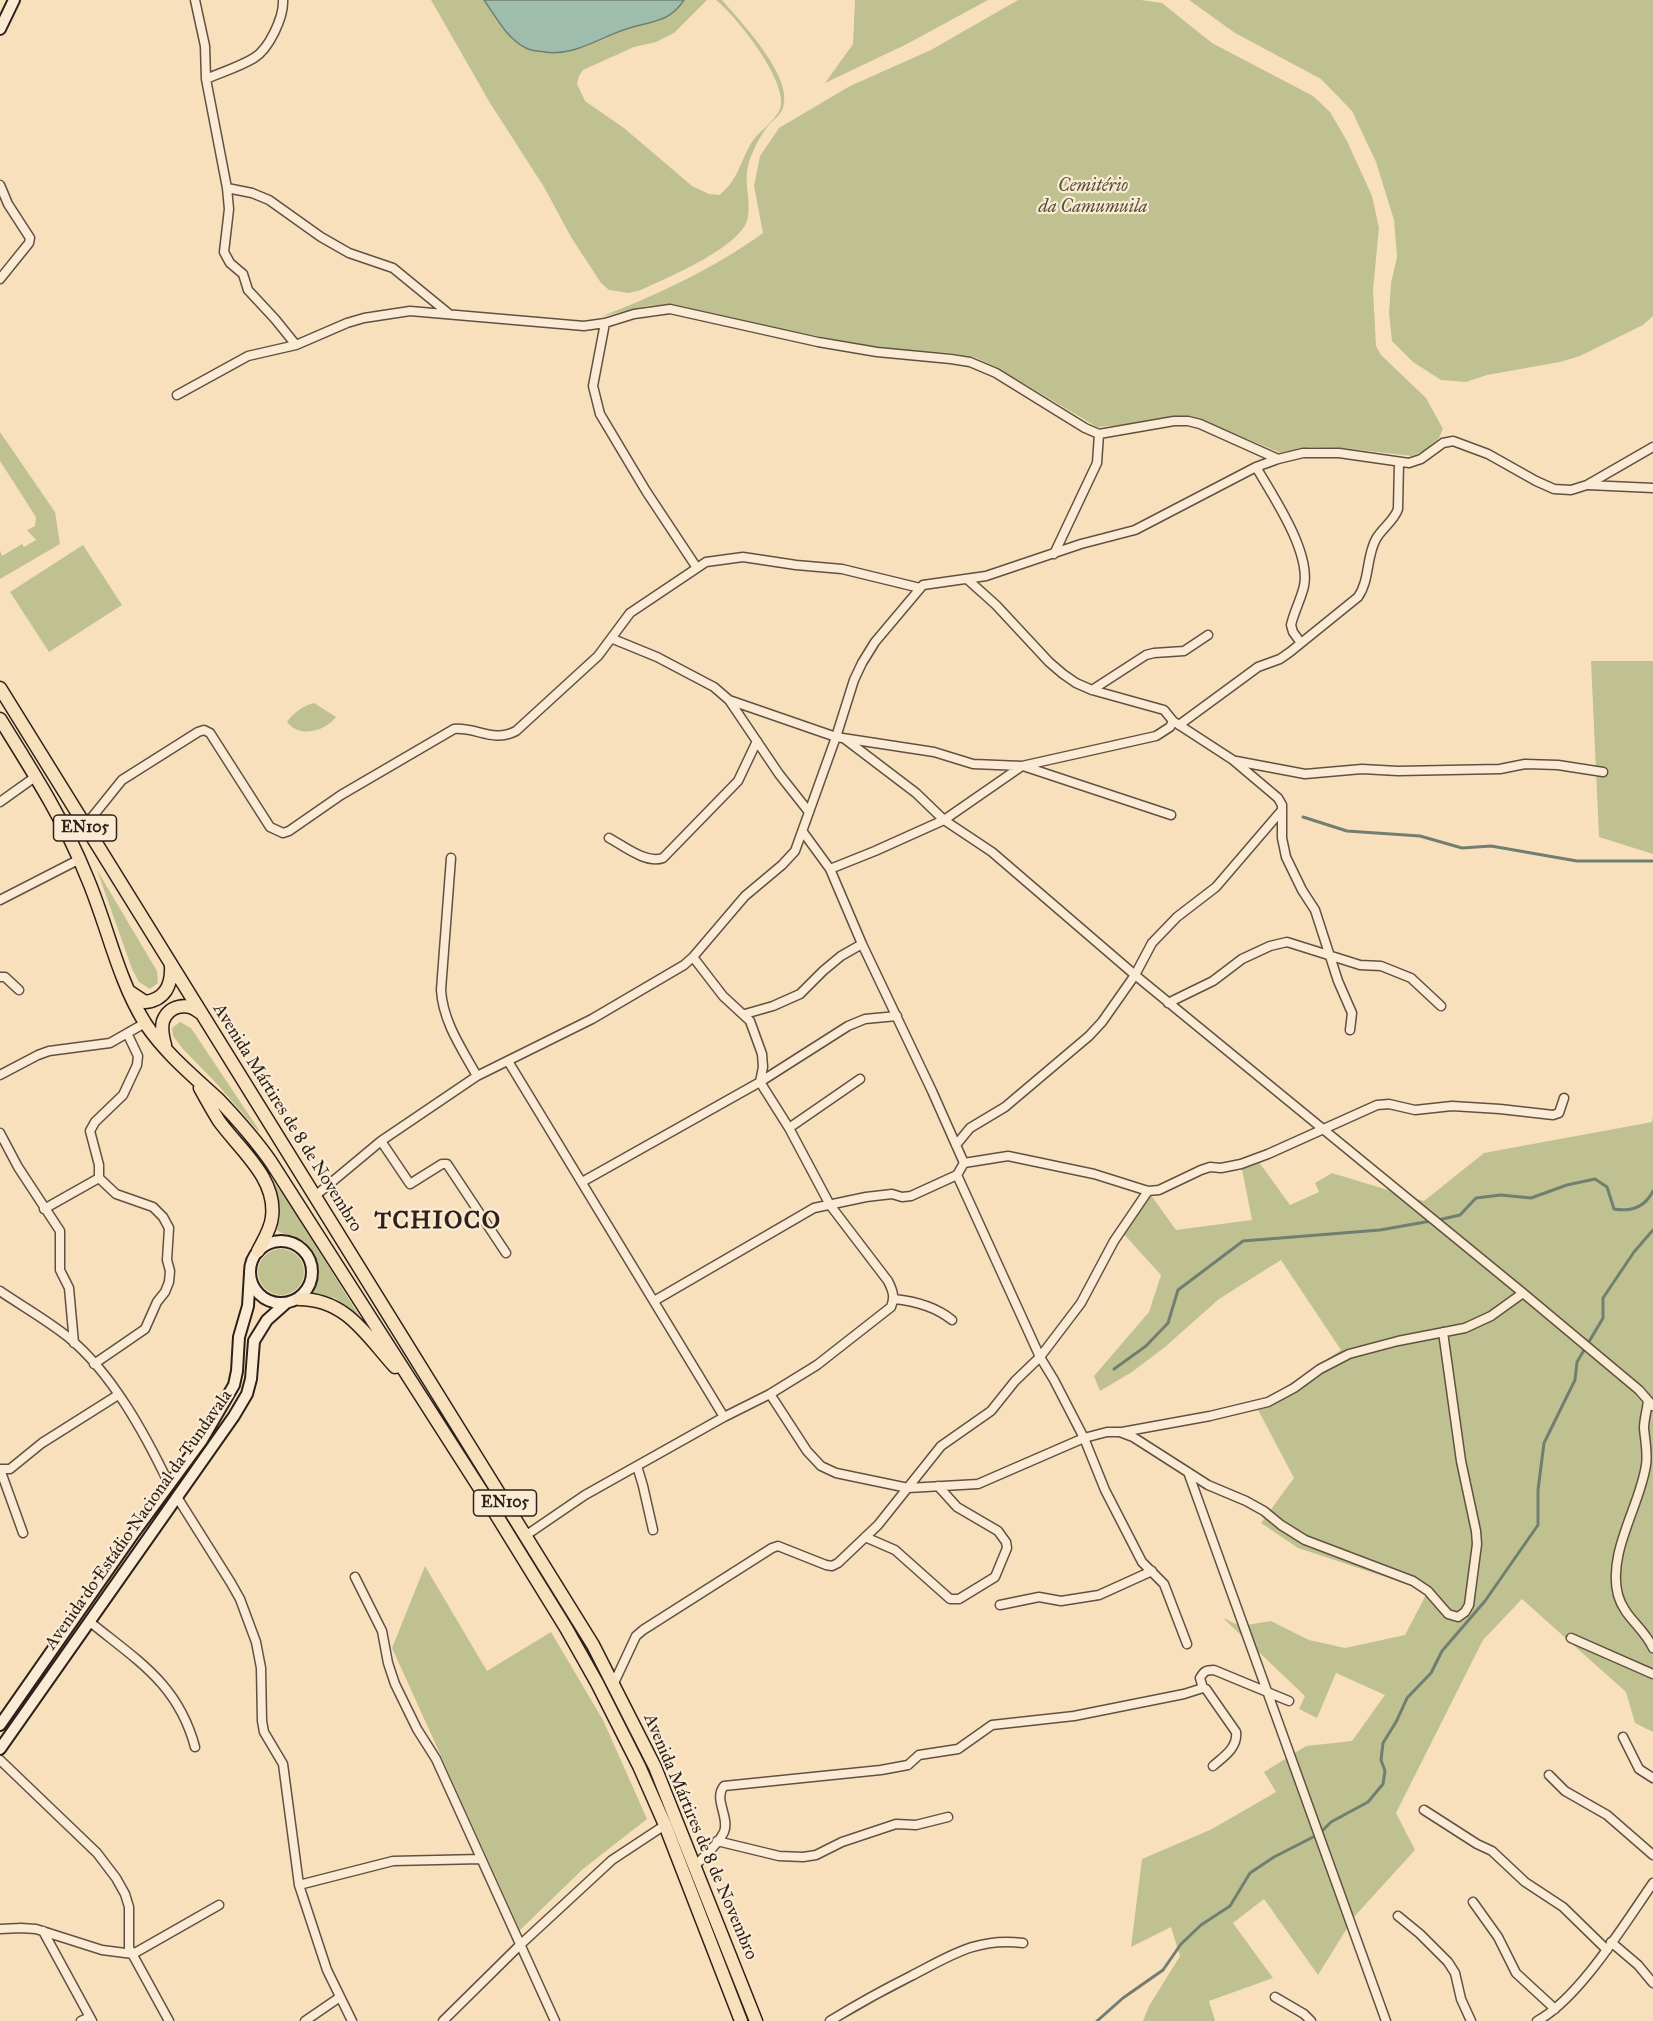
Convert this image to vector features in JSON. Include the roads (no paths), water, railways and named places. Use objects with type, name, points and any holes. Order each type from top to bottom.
[{"type":"main road","name":"Avenida Mártires de 8 de Novembro","points":[[0,688],[571,1609],[614,1683],[655,1767],[756,2021]]},
{"type":"main road","name":"Avenida Mártires de 8 de Novembro","points":[[0,719],[80,859],[129,992],[146,1023],[165,1049],[236,1118],[271,1162],[417,1389],[582,1655],[626,1739],[665,1825],[741,2021]]},
{"type":"main road","points":[[129,992],[145,1002],[159,998],[170,985],[171,966]]},
{"type":"main road","points":[[165,1049],[162,1025],[169,1012],[186,1005],[194,1007],[200,1013]]},
{"type":"main road","points":[[195,1079],[218,1120],[266,1183],[272,1206],[272,1217],[270,1227],[258,1251]]},
{"type":"main road","points":[[299,1299],[324,1302],[342,1311],[357,1324],[417,1389]]},
{"type":"street","points":[[0,29],[14,0]]},
{"type":"street","points":[[195,0],[205,46],[206,79],[227,188],[229,209],[224,252],[226,259],[240,270],[248,291],[296,345]]},
{"type":"street","points":[[206,79],[256,57],[262,51],[278,24],[283,11],[283,0]]},
{"type":"street","points":[[0,185],[8,204],[30,238],[29,243],[0,279]]},
{"type":"street","points":[[227,188],[252,193],[268,200],[321,237],[349,253],[393,268],[448,313]]},
{"type":"street","points":[[177,395],[248,356],[296,345],[364,318],[410,311],[585,326],[605,323],[634,314],[670,309],[690,312],[730,324],[842,346],[970,362],[996,373],[1084,428],[1099,434],[1174,421],[1188,421],[1200,424],[1278,459]]},
{"type":"street","points":[[605,323],[593,386],[600,414],[646,491],[697,568]]},
{"type":"street","points":[[1054,554],[1097,463],[1099,434]]},
{"type":"street","points":[[315,1196],[381,1141],[477,1076],[592,1019],[684,965],[693,957],[745,896],[795,851],[841,738],[854,680],[862,663],[875,642],[920,588],[928,583],[986,576],[1143,526],[1256,467],[1303,453],[1339,453],[1409,463],[1421,459],[1443,443],[1453,441],[1488,454],[1554,489],[1571,490],[1587,485],[1653,447]]},
{"type":"street","points":[[729,700],[841,738],[934,752],[973,764],[1022,766],[1156,736],[1258,667],[1280,659],[1358,597],[1363,589],[1376,539],[1396,515],[1398,509],[1399,462]]},
{"type":"street","points":[[1256,467],[1301,550],[1304,584],[1291,626],[1301,643]]},
{"type":"street","points":[[1587,485],[1653,488]]},
{"type":"street","points":[[83,824],[93,816],[122,780],[204,730],[210,733],[270,827],[283,833],[289,831],[341,795],[454,729],[462,728],[498,737],[507,736],[516,731],[598,656],[613,639],[630,613],[697,568],[713,560],[743,557],[842,569],[920,588]]},
{"type":"street","points":[[967,579],[996,605],[1049,662],[1076,683],[1092,690],[1164,710],[1176,723],[1233,760],[1278,798],[1282,809],[1282,838],[1286,857],[1302,890],[1315,910],[1338,981],[1352,1013],[1350,1030]]},
{"type":"street","points":[[1092,690],[1154,652],[1184,651],[1208,635]]},
{"type":"street","points":[[613,639],[676,667],[714,687],[729,700],[778,774],[809,812]]},
{"type":"street","points":[[841,738],[916,793],[944,820],[992,852],[1168,1003],[1523,1293],[1639,1390],[1651,1403],[1644,1427],[1647,1446],[1646,1467],[1616,1571],[1618,1594],[1622,1605],[1628,1617],[1642,1630],[1653,1648]]},
{"type":"street","points":[[609,838],[646,858],[656,861],[663,858],[738,781],[757,741]]},
{"type":"street","points":[[1233,760],[1305,774],[1362,768],[1398,771],[1500,769],[1525,764],[1558,765],[1603,772]]},
{"type":"street","points":[[1022,766],[1170,815]]},
{"type":"street","points":[[830,869],[944,820],[1022,766]]},
{"type":"street","points":[[0,802],[35,777]]},
{"type":"street","points":[[956,1145],[970,1128],[1005,1107],[1089,1036],[1102,1022],[1135,975],[1157,936],[1177,917],[1216,887],[1282,809]]},
{"type":"street","points":[[803,832],[830,869],[862,944],[964,1163]]},
{"type":"street","points":[[451,858],[441,990],[442,1005],[477,1076]]},
{"type":"street","points":[[0,900],[80,859]]},
{"type":"street","points":[[1168,1003],[1213,981],[1242,960],[1270,946],[1287,942],[1360,964],[1381,966],[1411,978],[1441,1006]]},
{"type":"street","points":[[745,1014],[800,994],[823,970],[862,944]]},
{"type":"street","points":[[525,1536],[585,1495],[724,1417],[770,1394],[817,1365],[891,1307],[894,1299],[888,1281],[831,1205],[789,1128],[760,1082],[763,1067],[762,1054],[750,1021],[723,996],[693,957]]},
{"type":"street","points":[[0,977],[5,977],[19,990]]},
{"type":"street","points":[[582,1182],[760,1082],[856,1022],[897,1016]]},
{"type":"street","points":[[0,1076],[49,1051],[103,1045],[128,1035],[146,1023]]},
{"type":"street","points":[[94,1364],[145,1329],[169,1282],[170,1271],[167,1260],[169,1228],[163,1217],[153,1207],[116,1194],[99,1178],[99,1166],[90,1131],[95,1122],[123,1095],[137,1065],[138,1056],[128,1035]]},
{"type":"street","points":[[508,1061],[724,1417]]},
{"type":"street","points":[[789,1128],[860,1079]]},
{"type":"street","points":[[964,1163],[1008,1156],[1094,1174],[1148,1191],[1159,1190],[1210,1167],[1221,1168],[1256,1158],[1377,1105],[1389,1104],[1414,1110],[1452,1106],[1553,1115],[1559,1113],[1564,1098]]},
{"type":"street","points":[[0,1133],[44,1209],[58,1226],[62,1237],[60,1270],[69,1288],[74,1343]]},
{"type":"street","points":[[381,1141],[410,1184],[442,1164],[447,1164],[506,1253]]},
{"type":"street","points":[[654,1301],[814,1208],[866,1197],[892,1194],[902,1197],[911,1196],[957,1175],[964,1163]]},
{"type":"street","points":[[957,1175],[1040,1357],[1084,1438],[1110,1500],[1142,1562],[1164,1584],[1186,1644]]},
{"type":"street","points":[[44,1209],[99,1178]]},
{"type":"street","points":[[614,1683],[633,1643],[643,1630],[772,1548],[778,1546],[832,1566],[865,1537],[878,1525],[941,1446],[991,1411],[1015,1381],[1040,1357],[1081,1303],[1114,1241],[1148,1191]]},
{"type":"street","points":[[284,1241],[296,1244],[305,1252],[311,1262],[313,1274],[307,1290],[299,1299],[285,1304],[272,1303],[261,1296],[253,1286],[250,1273],[253,1258],[258,1251],[272,1242],[284,1241]]},
{"type":"street","name":"Avenida do Estádio Nacional da Tundavala","points":[[0,1725],[202,1440],[234,1384],[239,1336],[248,1306],[250,1273]]},
{"type":"street","points":[[0,1291],[74,1343],[94,1364],[118,1395],[152,1449],[169,1484]]},
{"type":"street","points":[[770,1394],[807,1450],[821,1466],[836,1473],[908,1488],[978,1484],[1084,1438],[1107,1432],[1120,1432],[1210,1416],[1268,1402],[1349,1353],[1465,1328],[1491,1316],[1523,1293]]},
{"type":"street","points":[[894,1299],[911,1301],[944,1314],[952,1320]]},
{"type":"street","name":"Avenida do Estádio Nacional da Tundavala","points":[[0,1749],[146,1539],[221,1436],[247,1394],[251,1379],[254,1341],[267,1320],[285,1304]]},
{"type":"street","points":[[1120,1432],[1133,1437],[1208,1485],[1264,1511],[1305,1540],[1413,1581],[1428,1591],[1449,1614],[1458,1617],[1469,1605],[1476,1537],[1461,1461],[1443,1332]]},
{"type":"street","points":[[23,1533],[0,1469],[10,1468],[47,1440],[118,1395]]},
{"type":"street","points":[[637,1466],[653,1530]]},
{"type":"street","points":[[1188,1472],[1386,2021]]},
{"type":"street","points":[[865,1537],[904,1557],[950,1599],[960,1599],[990,1581],[999,1570],[1007,1548],[1006,1542],[998,1531],[957,1506],[938,1486]]},
{"type":"street","points":[[177,1497],[236,1591],[256,1642],[261,1668],[262,1721],[264,1731],[284,1764],[299,1885],[327,1970],[352,2021]]},
{"type":"street","points":[[1000,1605],[1039,1597],[1061,1600],[1099,1595],[1152,1570]]},
{"type":"street","points":[[355,1577],[382,1631],[395,1684],[417,1729],[436,1759],[555,2021]]},
{"type":"street","points":[[90,1622],[157,1677],[170,1692],[183,1714],[195,1747]]},
{"type":"street","points":[[1571,1638],[1653,1674]]},
{"type":"street","points":[[1213,1766],[1234,1746],[1237,1739],[1236,1732],[1206,1689],[1203,1688],[1200,1678],[1203,1672],[1214,1670],[1289,1701]]},
{"type":"street","points":[[695,1866],[723,1833],[725,1817],[720,1791],[724,1786],[890,1768],[908,1764],[919,1755],[958,1749],[992,1725],[1074,1716],[1184,1694],[1203,1688]]},
{"type":"street","points":[[1623,1737],[1639,1769],[1653,1778]]},
{"type":"street","points":[[0,1760],[97,1853],[116,1878],[129,1906],[129,1943],[133,1954],[169,2021]]},
{"type":"street","points":[[1549,1775],[1565,1791],[1608,1815],[1653,1855]]},
{"type":"street","points":[[1424,1810],[1492,1851],[1525,1882],[1563,1907],[1609,1946],[1638,1965],[1653,1983]]},
{"type":"street","points":[[717,1841],[778,1856],[803,1857],[816,1855],[842,1842],[896,1824],[916,1825],[948,1817]]},
{"type":"street","points":[[443,2021],[520,1945],[612,1860],[665,1825]]},
{"type":"street","points":[[299,1885],[393,1861],[481,1858]]},
{"type":"street","points":[[1546,2019],[1563,2003],[1609,1946],[1653,1883]]},
{"type":"street","points":[[1473,1902],[1498,1937],[1516,1972],[1555,2009]]},
{"type":"street","points":[[0,1929],[21,1928],[44,1931],[102,1950],[133,1954],[219,1905]]},
{"type":"street","points":[[1398,1916],[1448,1962],[1455,1973],[1461,1999],[1471,2021]]},
{"type":"street","points":[[44,1931],[91,2019],[81,2021]]},
{"type":"street","points":[[830,2021],[860,2002],[962,1949],[1005,1941],[1023,1943]]},
{"type":"street","points":[[305,2021],[340,1997]]},
{"type":"street","points":[[1275,1997],[1304,2014],[1311,2021]]},
{"type":"waterway","points":[[1303,817],[1347,831],[1420,836],[1462,848],[1491,846],[1577,861],[1653,861]]},
{"type":"waterway","points":[[1438,1220],[1460,1215],[1476,1198],[1501,1195],[1531,1198],[1567,1185],[1595,1179],[1607,1187],[1614,1209],[1626,1210],[1642,1205],[1653,1191]]},
{"type":"waterway","points":[[1114,1369],[1146,1346],[1168,1323],[1178,1290],[1243,1241],[1380,1230],[1431,1221]]},
{"type":"waterway","points":[[1097,2021],[1123,1998],[1163,1970],[1181,1944],[1201,1925],[1230,1906],[1250,1873],[1274,1857],[1319,1834],[1331,1822],[1368,1802],[1383,1784],[1385,1771],[1381,1760],[1383,1743],[1407,1698],[1431,1673],[1442,1651],[1485,1601],[1538,1525],[1538,1490],[1544,1443],[1575,1380],[1577,1362],[1603,1318],[1603,1298],[1634,1252],[1653,1230]]},
{"type":"district","name":"TCHIOCO","points":[[438,1222]]},
{"type":"park label","name":"Cemitério da Camumuila","points":[[1093,198]]}]
